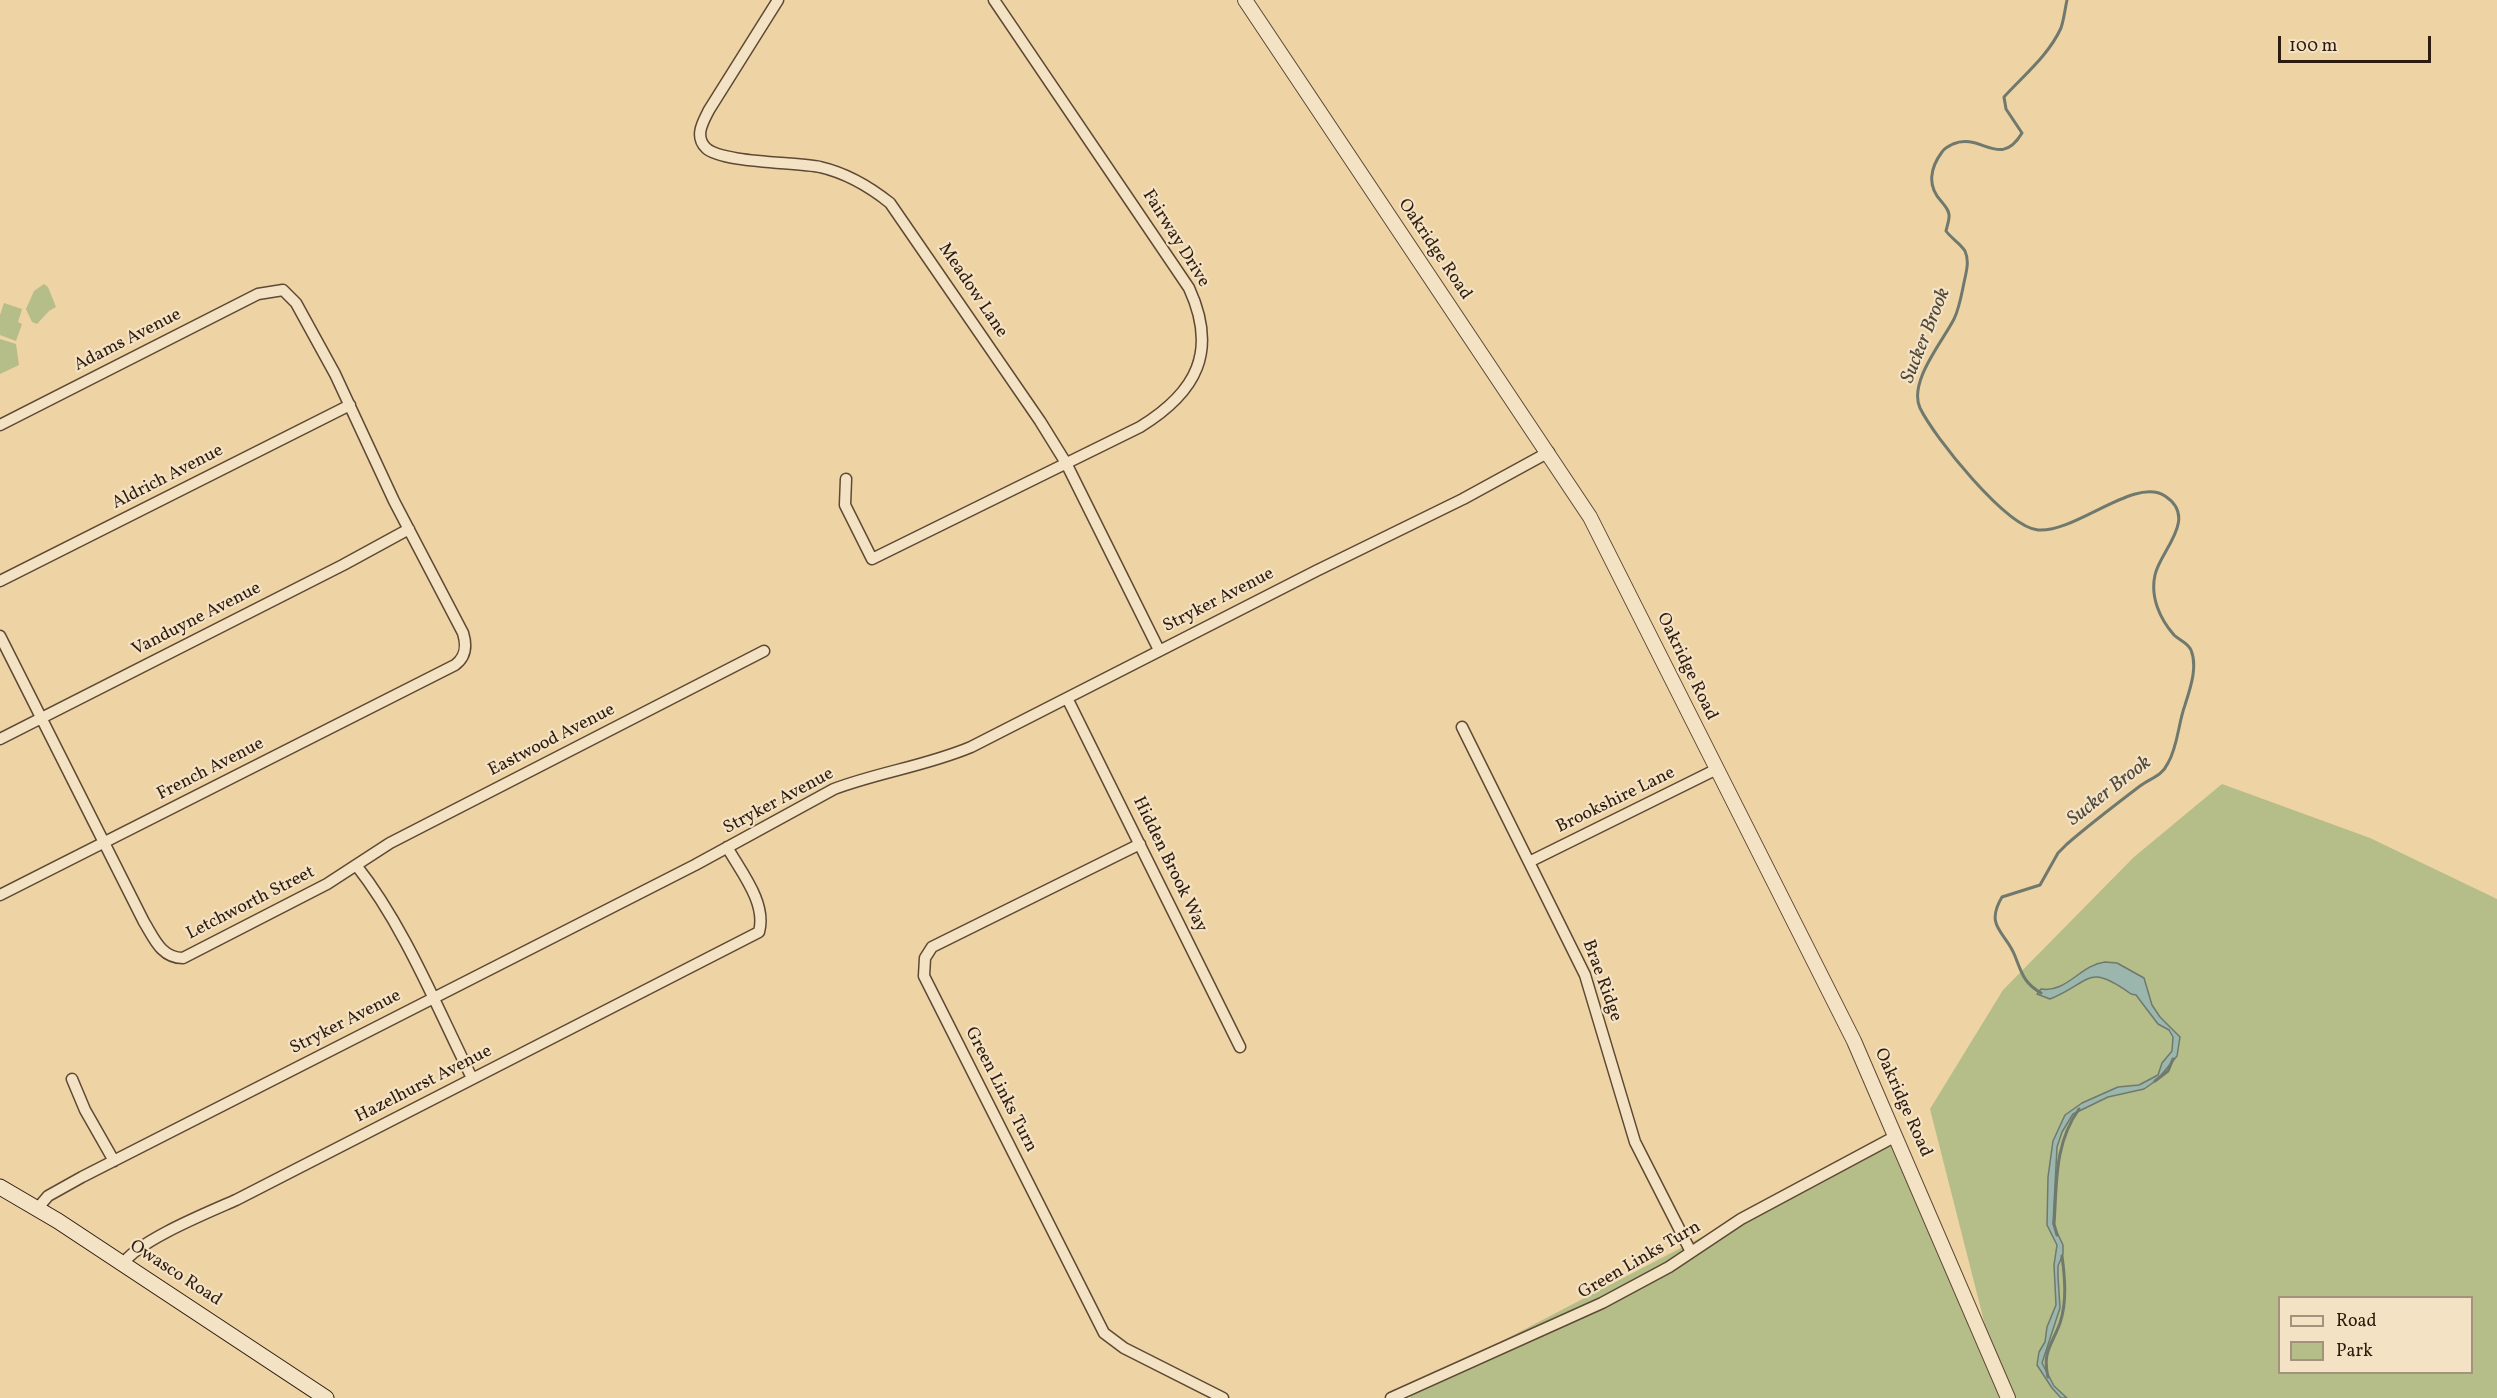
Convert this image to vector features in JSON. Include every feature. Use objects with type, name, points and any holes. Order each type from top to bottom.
[{"type":"main road","name":"Owasco Road","points":[[0,1187],[123,1264],[326,1398]]},
{"type":"street","name":"Meadow Lane","points":[[778,0],[734,68],[700,129],[700,138],[706,148],[729,157],[822,168],[848,177],[873,190],[890,203],[1033,411],[1066,463],[1159,650]]},
{"type":"street","name":"Fairway Drive","points":[[846,479],[845,505],[872,559],[1140,427],[1176,402],[1197,369],[1203,342],[1202,322],[1195,301],[1179,272],[994,0]]},
{"type":"street","name":"Oakridge Road","points":[[1245,0],[1549,452],[1599,534],[1854,1041],[2008,1398]]},
{"type":"street","name":"Adams Avenue","points":[[0,425],[248,298],[272,290],[282,290],[296,303],[350,405]]},
{"type":"street","points":[[350,405],[409,529]]},
{"type":"street","name":"Aldrich Avenue","points":[[0,581],[350,405]]},
{"type":"street","name":"Stryker Avenue","points":[[37,1209],[48,1196],[114,1161],[727,848],[834,789],[857,780],[950,756],[1473,494],[1549,452]]},
{"type":"street","name":"French Avenue","points":[[0,895],[460,661],[465,653],[465,640],[409,529]]},
{"type":"street","name":"Vanduyne Avenue","points":[[0,739],[343,566],[409,529]]},
{"type":"street","name":"Letchworth Street","points":[[0,636],[103,843],[162,950],[175,958],[183,958],[327,884],[356,865]]},
{"type":"street","name":"Eastwood Avenue","points":[[356,865],[390,843],[764,651]]},
{"type":"street","name":"Hidden Brook Way","points":[[1067,698],[1240,1047]]},
{"type":"street","name":"Brae Ridge","points":[[1462,727],[1585,975],[1635,1142],[1690,1252]]},
{"type":"street","name":"Brookshire Lane","points":[[1529,862],[1717,769]]},
{"type":"street","name":"Green Links Turn","points":[[1140,844],[932,947],[925,957],[924,976],[1104,1333],[1124,1348],[1223,1398]]},
{"type":"street","name":"Hazelhurst Avenue","points":[[123,1264],[136,1250],[759,932],[762,914],[727,848]]},
{"type":"street","points":[[356,865],[387,910],[472,1078]]},
{"type":"street","points":[[72,1079],[85,1110],[114,1161]]},
{"type":"street","name":"Green Links Turn","points":[[1391,1398],[1602,1304],[1648,1279],[1741,1219],[1896,1136]]},
{"type":"green space","points":[[44,284],[48,287],[56,307],[37,324],[32,322],[26,309],[34,291]]},
{"type":"green space","points":[[4,303],[22,309],[18,322],[22,324],[16,341],[0,335],[0,315]]},
{"type":"green space","points":[[0,339],[16,344],[19,365],[0,374]]},
{"type":"green space","points":[[2222,784],[2370,838],[2497,899],[2497,1398],[1410,1398],[1406,1391],[1896,1136],[1987,1333],[1930,1109],[2003,990],[2134,857]]},
{"type":"water","points":[[2105,962],[2117,963],[2144,978],[2152,1005],[2160,1017],[2180,1037],[2177,1056],[2157,1080],[2144,1089],[2108,1097],[2073,1114],[2062,1132],[2057,1147],[2053,1224],[2063,1245],[2063,1254],[2058,1266],[2060,1308],[2042,1363],[2054,1386],[2067,1398],[2061,1398],[2037,1365],[2039,1352],[2045,1342],[2047,1327],[2056,1305],[2054,1265],[2057,1245],[2047,1225],[2048,1177],[2053,1141],[2065,1115],[2082,1103],[2118,1087],[2139,1085],[2158,1075],[2162,1063],[2172,1051],[2173,1037],[2169,1030],[2158,1024],[2136,995],[2105,979],[2089,978],[2050,999],[2037,994],[2041,989],[2058,987],[2088,968]]},
{"type":"waterway","name":"Sucker Brook","points":[[2041,993],[2024,978],[2011,948],[1998,929],[1995,915],[1997,907],[2002,897],[2040,885],[2058,853],[2067,844],[2166,767],[2176,742],[2194,664],[2190,648],[2174,635],[2164,622],[2157,607],[2154,591],[2158,566],[2175,535],[2178,524],[2175,505],[2165,496],[2152,492],[2138,493],[2053,529],[2038,530],[2024,525],[1990,498],[1955,459],[1920,408],[1918,398],[1919,386],[1928,362],[1956,314],[1967,264],[1965,251],[1946,231],[1949,213],[1932,183],[1935,164],[1943,150],[1953,144],[1972,142],[1998,150],[2006,149],[2014,144],[2022,133],[2006,109],[2004,97],[2043,56],[2056,38],[2062,25],[2067,0]]},
{"type":"waterway","name":"Sucker Brook","points":[[2155,1081],[2168,1071],[2173,1059]]},
{"type":"waterway","name":"Sucker Brook","points":[[2057,1235],[2054,1224],[2058,1164],[2065,1136],[2079,1109]]},
{"type":"waterway","name":"Sucker Brook","points":[[2048,1377],[2047,1355],[2064,1307],[2065,1281],[2062,1256]]}]
